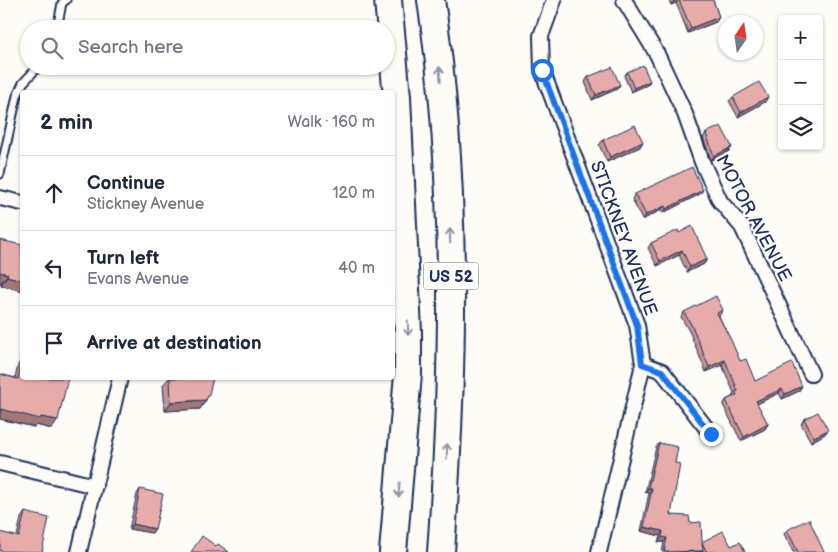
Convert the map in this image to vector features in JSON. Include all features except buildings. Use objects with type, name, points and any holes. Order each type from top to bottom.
[{"type":"highway","name":"US 52","points":[[388,0],[390,20]]},
{"type":"highway","name":"US 52","points":[[432,0],[449,175],[452,302],[446,480],[441,552]]},
{"type":"highway","name":"US 52","points":[[394,552],[408,374],[408,332],[395,75]]},
{"type":"street","name":"STICKNEY AVENUE","points":[[554,0],[541,36],[542,70],[637,325],[642,364],[599,552]]},
{"type":"street","name":"MOTOR AVENUE","points":[[624,0],[657,54],[685,114],[702,162],[720,201],[742,227],[811,374]]},
{"type":"street","points":[[0,198],[20,203]]},
{"type":"street","points":[[642,364],[662,371],[711,434]]},
{"type":"street","points":[[79,552],[120,380]]},
{"type":"street","points":[[0,463],[95,486]]},
{"type":"lane","points":[[59,20],[62,3],[66,0]]},
{"type":"lane","points":[[0,174],[17,96],[23,83],[31,75]]},
{"type":"route","points":[[542,70],[637,325],[642,364],[662,371],[711,434]]}]
